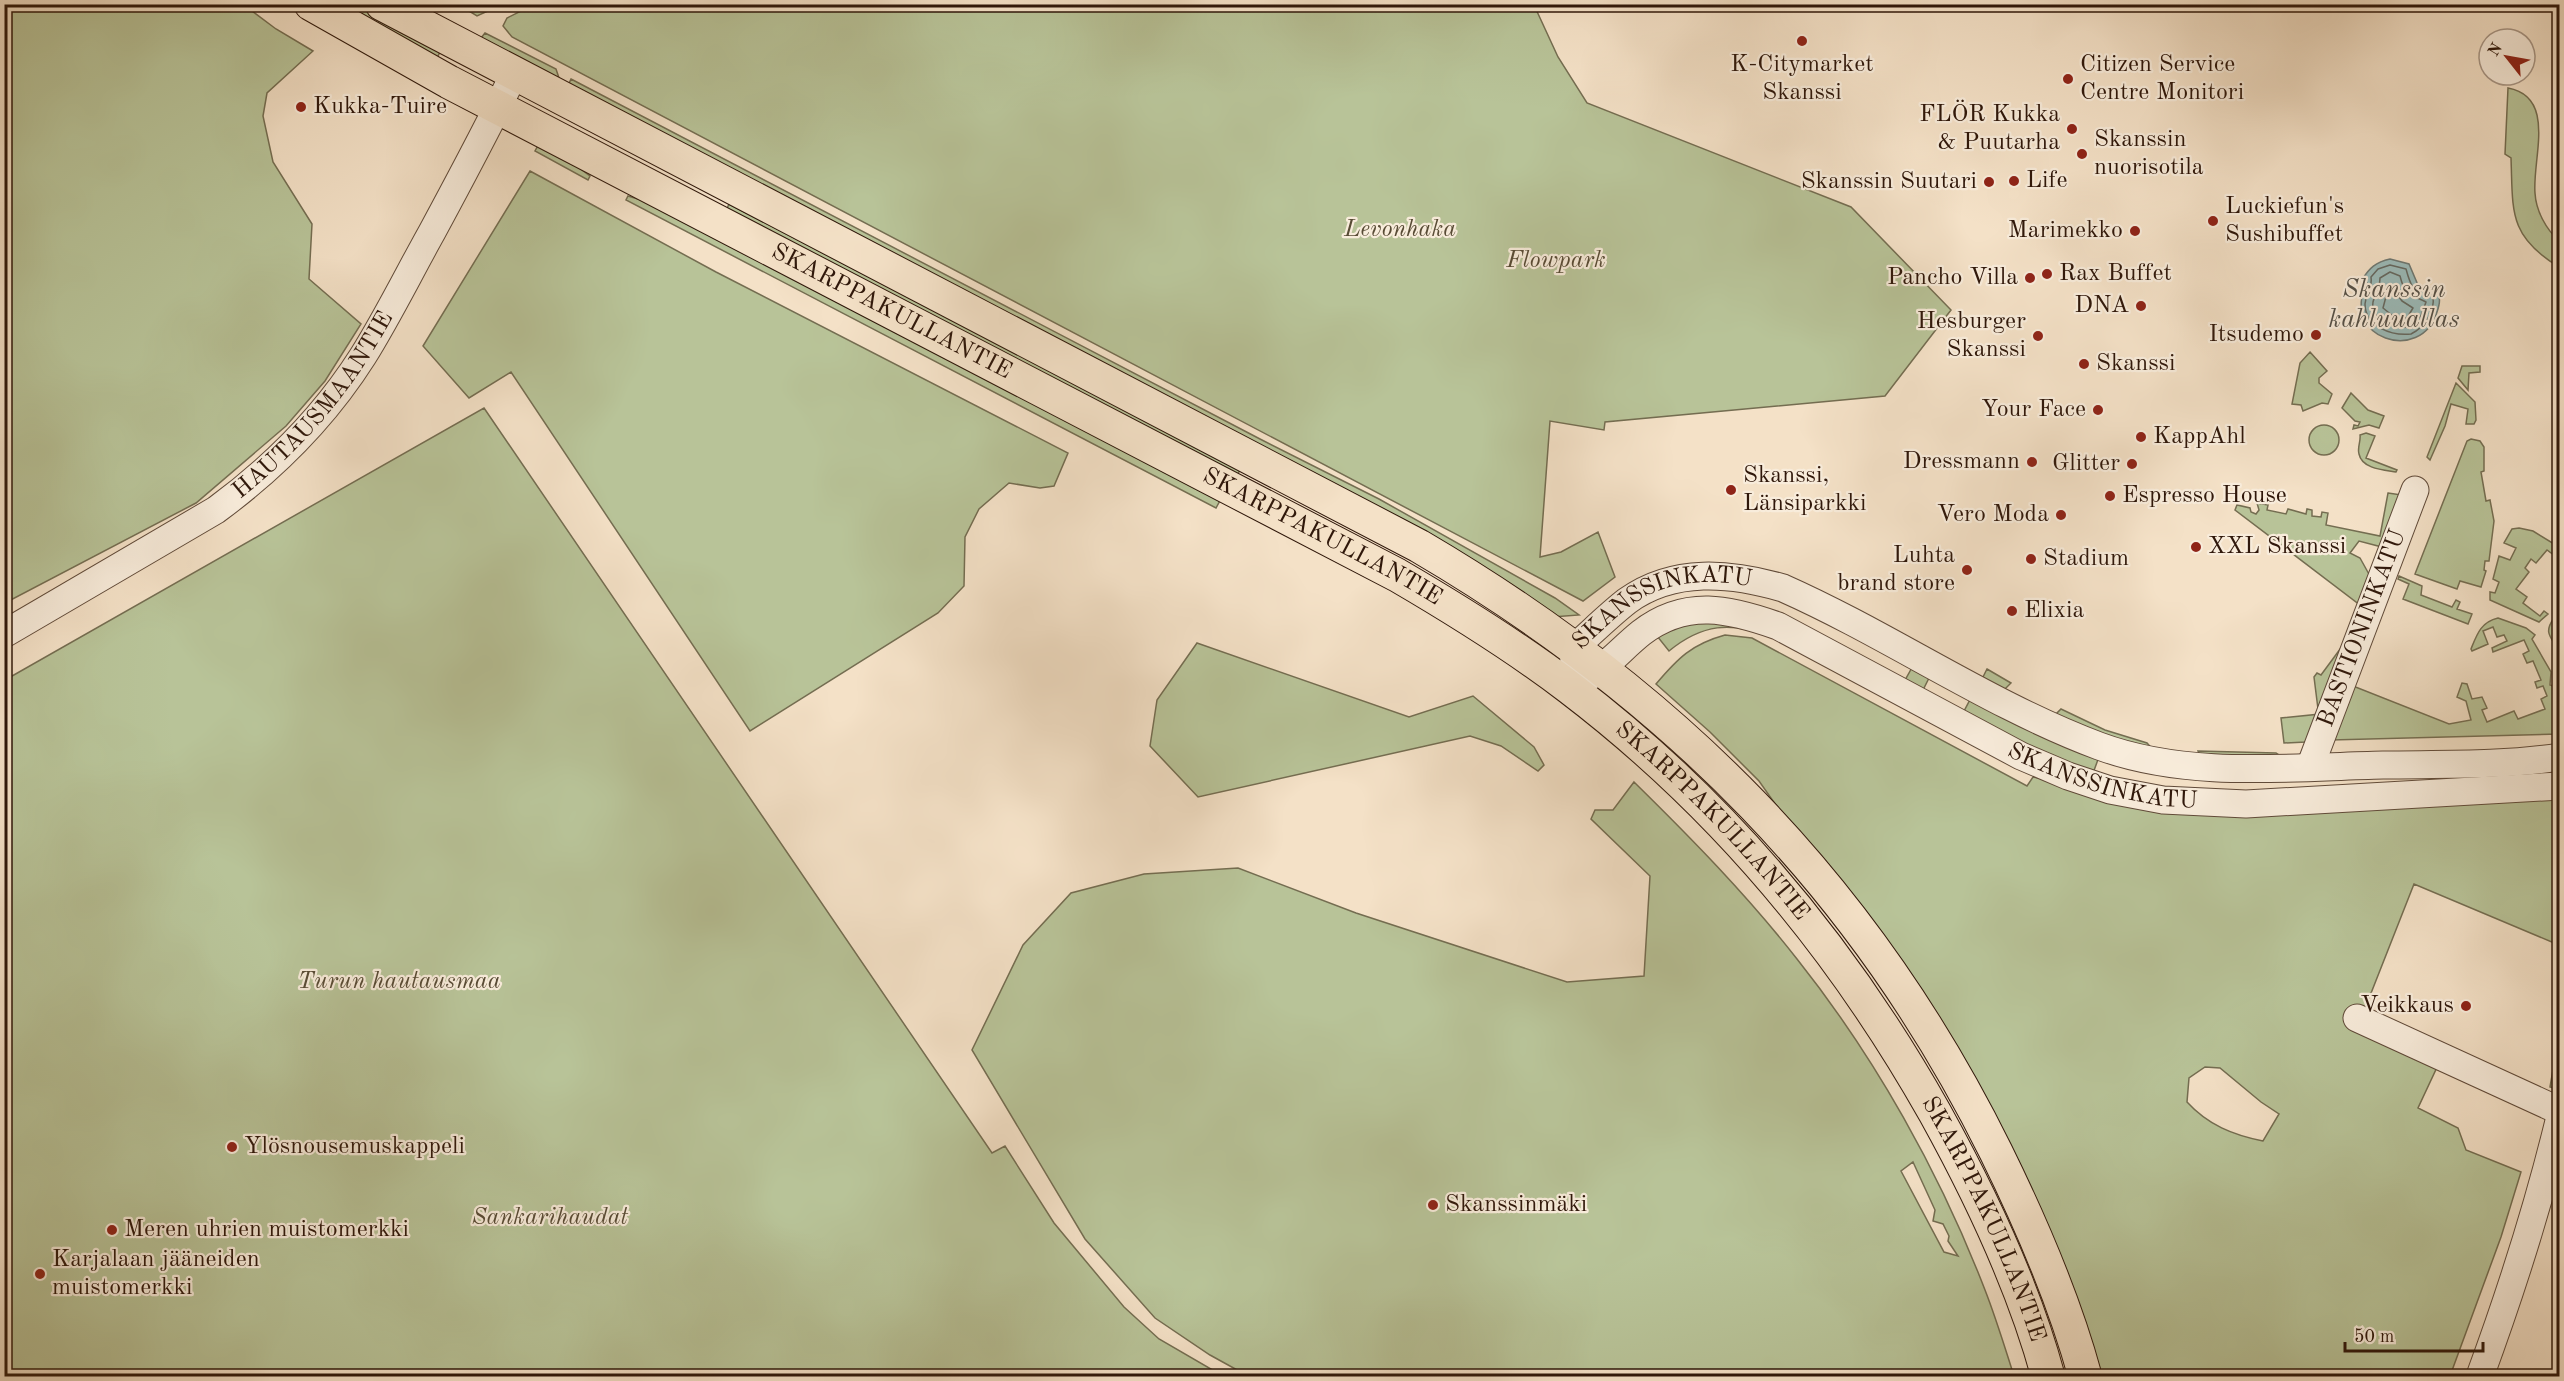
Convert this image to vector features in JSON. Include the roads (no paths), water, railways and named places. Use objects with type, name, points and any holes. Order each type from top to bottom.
[{"type":"main road","name":"SKARPPAKULLANTIE","points":[[311,4],[366,37],[498,107],[1397,575],[1508,643],[1570,688],[1665,768],[1717,817],[1783,891],[1861,992],[1904,1059],[1982,1203],[2022,1298],[2048,1377]]},
{"type":"main road","name":"SKARPPAKULLANTIE","points":[[382,4],[1410,541],[1475,579],[1604,669],[1646,703],[1751,802],[1810,866],[1891,970],[1939,1044],[2013,1187],[2058,1291],[2085,1377]]},
{"type":"street","name":"HAUTAUSMAANTIE","points":[[4,634],[216,510],[278,459],[317,417],[345,382],[382,324],[514,74]]},
{"type":"street","name":"BASTIONINKATU","points":[[2310,767],[2415,490]]},
{"type":"street","name":"SKANSSINKATU","points":[[1570,688],[1575,647],[1627,602],[1656,587],[1687,578],[1712,575],[1738,577],[1783,588],[1964,683],[2053,726],[2101,747],[2144,759],[2171,764],[2247,768],[2513,762],[2559,757]]},
{"type":"street","name":"SKANSSINKATU","points":[[1570,688],[1604,669],[1628,644],[1651,626],[1680,614],[1718,609],[1746,614],[1778,626],[2036,763],[2090,784],[2136,796],[2196,803],[2246,804],[2559,786]]},
{"type":"street","points":[[2357,1018],[2559,1111]]},
{"type":"street","points":[[2480,1377],[2517,1275],[2544,1185],[2559,1117]]},
{"type":"water","name":"Skanssin kahluuallas","points":[[2390,259],[2409,264],[2418,285],[2436,289],[2439,295],[2437,312],[2428,328],[2415,338],[2400,341],[2386,338],[2373,330],[2364,318],[2361,302],[2367,283],[2362,280],[2373,266]]},
{"type":"place","name":"K-Citymarket Skanssi","points":[[1802,41]]},
{"type":"place","name":"Citizen Service Centre Monitori","points":[[2068,79]]},
{"type":"place","name":"Kukka-Tuire","points":[[301,107]]},
{"type":"place","name":"FLÖR Kukka & Puutarha","points":[[2072,129]]},
{"type":"place","name":"Skanssin nuorisotila","points":[[2082,154]]},
{"type":"place","name":"Life","points":[[2014,181]]},
{"type":"place","name":"Skanssin Suutari","points":[[1989,182]]},
{"type":"place","name":"Luckiefun's Sushibuffet","points":[[2213,221]]},
{"type":"place","name":"Marimekko","points":[[2135,231]]},
{"type":"place","name":"Rax Buffet","points":[[2047,274]]},
{"type":"place","name":"Pancho Villa","points":[[2030,278]]},
{"type":"place","name":"DNA","points":[[2141,306]]},
{"type":"place","name":"Itsudemo","points":[[2316,335]]},
{"type":"place","name":"Hesburger Skanssi","points":[[2038,336]]},
{"type":"place","name":"Skanssi","points":[[2084,364]]},
{"type":"place","name":"Your Face","points":[[2098,410]]},
{"type":"place","name":"KappAhl","points":[[2141,437]]},
{"type":"place","name":"Dressmann","points":[[2032,462]]},
{"type":"place","name":"Glitter","points":[[2132,464]]},
{"type":"place","name":"Skanssi, Länsiparkki","points":[[1731,490]]},
{"type":"place","name":"Espresso House","points":[[2110,496]]},
{"type":"place","name":"Vero Moda","points":[[2061,515]]},
{"type":"place","name":"XXL Skanssi","points":[[2196,547]]},
{"type":"place","name":"Stadium","points":[[2031,559]]},
{"type":"place","name":"Luhta brand store","points":[[1967,570]]},
{"type":"place","name":"Elixia","points":[[2012,611]]},
{"type":"place","name":"Veikkaus","points":[[2466,1006]]},
{"type":"place","name":"Ylösnousemuskappeli","points":[[232,1147]]},
{"type":"place","name":"Skanssinmäki","points":[[1433,1205]]},
{"type":"place","name":"Meren uhrien muistomerkki","points":[[112,1230]]},
{"type":"place","name":"Karjalaan jääneiden muistomerkki","points":[[40,1274]]},
{"type":"park label","name":"Levonhaka","points":[[1400,230]]},
{"type":"park label","name":"Flowpark","points":[[1556,261]]},
{"type":"park label","name":"Turun hautausmaa","points":[[399,982]]},
{"type":"park label","name":"Sankarihaudat","points":[[550,1218]]}]
